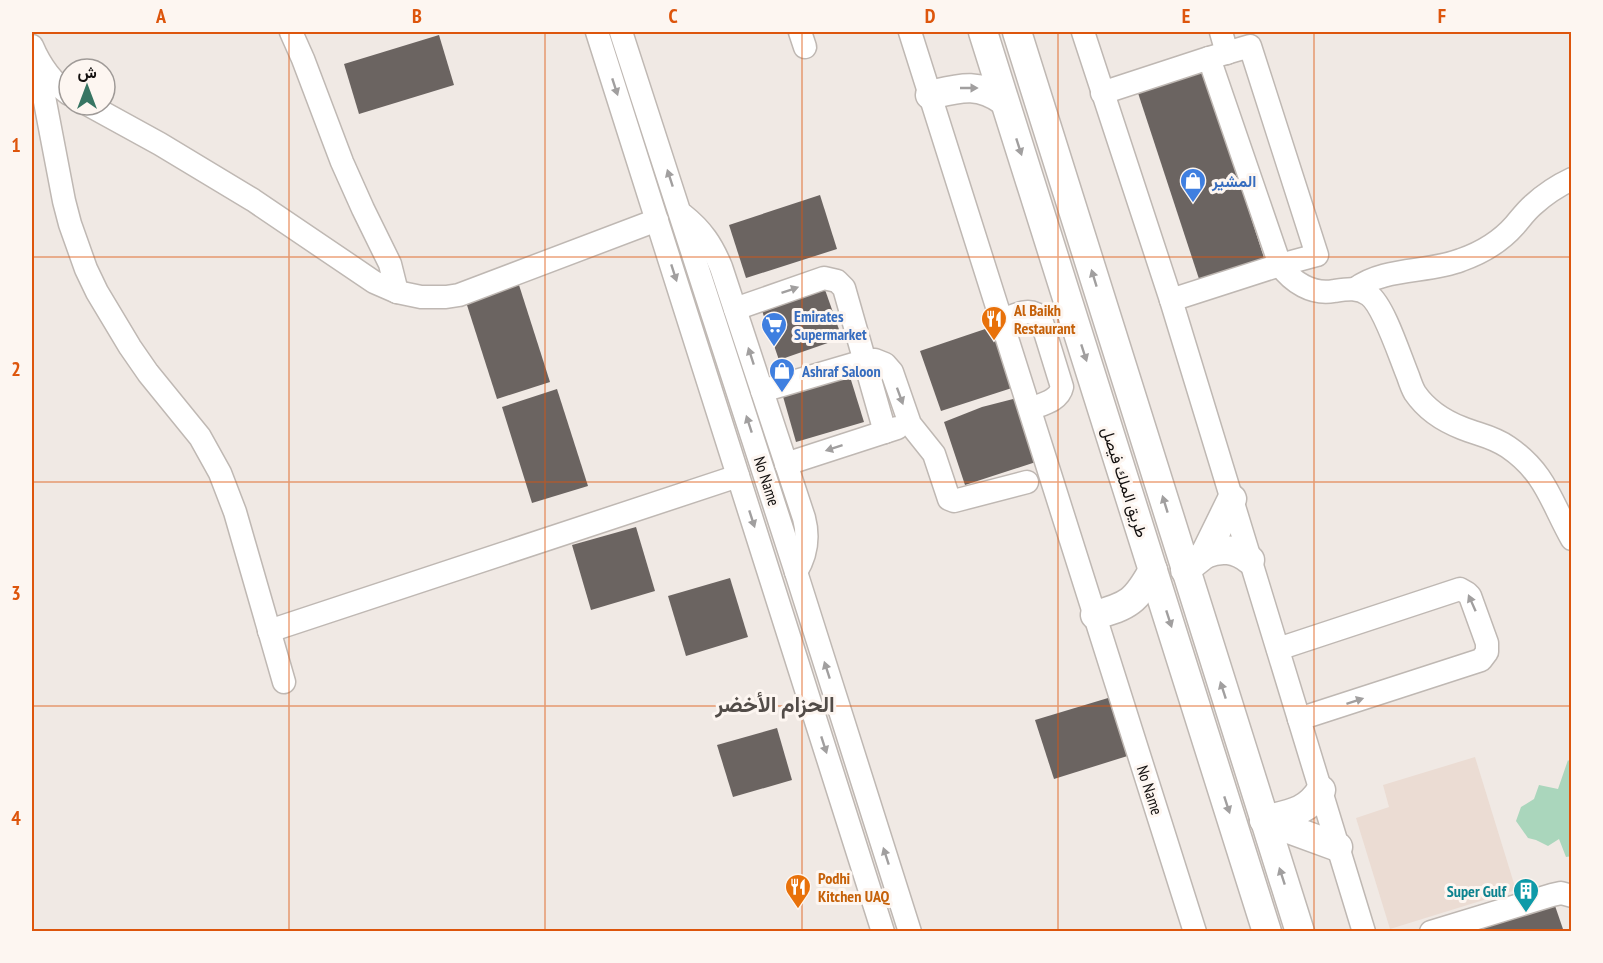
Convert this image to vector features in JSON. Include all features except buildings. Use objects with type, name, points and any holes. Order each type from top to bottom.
[{"type":"main road","name":"طريق الملك فيصل","points":[[983,32],[1267,932]]},
{"type":"main road","name":"طريق الملك فيصل","points":[[1017,32],[1195,562],[1264,820],[1300,932]]},
{"type":"main road","points":[[930,95],[957,88],[977,88],[987,90],[1004,101]]},
{"type":"main road","points":[[1195,562],[1232,499]]},
{"type":"main road","points":[[1195,562],[1221,550],[1244,555],[1250,560]]},
{"type":"main road","points":[[1095,615],[1114,610],[1130,602],[1143,589],[1153,570]]},
{"type":"main road","points":[[1264,820],[1298,812],[1311,803],[1321,790]]},
{"type":"main road","points":[[1264,820],[1338,847]]},
{"type":"street","points":[[291,32],[342,162],[390,264],[397,292]]},
{"type":"street","name":"No Name","points":[[597,32],[883,932]]},
{"type":"street","name":"No Name","points":[[621,32],[910,932]]},
{"type":"street","name":"No Name","points":[[910,32],[1095,615],[1191,927]]},
{"type":"street","points":[[1083,32],[1171,300],[1364,932]]},
{"type":"street","points":[[32,46],[45,71],[57,84]]},
{"type":"street","points":[[1102,93],[1219,47],[1250,46],[1317,255],[1171,300]]},
{"type":"street","points":[[1219,47],[1280,265],[1291,278],[1315,290],[1325,292],[1348,288],[1364,291],[1371,296],[1381,309],[1414,392],[1435,413],[1448,422],[1496,440],[1528,464],[1546,487],[1572,539]]},
{"type":"street","points":[[45,71],[41,82],[64,201],[73,235],[86,269],[130,347],[148,373],[195,430],[216,464],[235,512],[284,682]]},
{"type":"street","points":[[110,117],[207,171],[374,282],[397,292],[421,297],[459,295],[657,220]]},
{"type":"street","points":[[1355,289],[1372,279],[1446,265],[1473,256],[1502,238],[1544,195],[1572,179]]},
{"type":"street","points":[[681,214],[706,237],[715,251],[804,518],[807,536],[804,555],[796,572]]},
{"type":"street","points":[[735,309],[820,280],[829,278],[837,281],[844,288],[885,432]]},
{"type":"street","points":[[1002,320],[1030,311],[1041,319],[1062,387],[1056,398],[1030,409]]},
{"type":"street","points":[[762,390],[875,360],[885,364],[891,372],[910,424],[934,454],[950,500],[954,501],[1027,482]]},
{"type":"street","points":[[786,464],[910,424]]},
{"type":"street","points":[[269,631],[738,476]]},
{"type":"street","points":[[1278,649],[1460,589],[1470,596],[1487,643],[1487,652],[1481,660],[1299,719]]},
{"type":"street","points":[[1431,932],[1552,895],[1562,893],[1572,896]]},
{"type":"shaded area","points":[[1475,757],[1516,890],[1390,929],[1356,818],[1389,807],[1383,785]]},
{"type":"green space","points":[[1568,760],[1572,764],[1572,856],[1566,857],[1559,839],[1548,846],[1528,838],[1516,821],[1521,807],[1534,799],[1539,785],[1558,789]]},
{"type":"place","name":"المشير","points":[[1193,204]]},
{"type":"place","name":"Al Baikh Restaurant","points":[[994,342]]},
{"type":"place","name":"Emirates Supermarket","points":[[774,348]]},
{"type":"place","name":"Ashraf Saloon","points":[[782,394]]},
{"type":"place","name":"Podhi Kitchen UAQ","points":[[798,910]]},
{"type":"place","name":"Super Gulf","points":[[1526,914]]},
{"type":"district","name":"الحزام الأخضر","points":[[775,704]]}]
